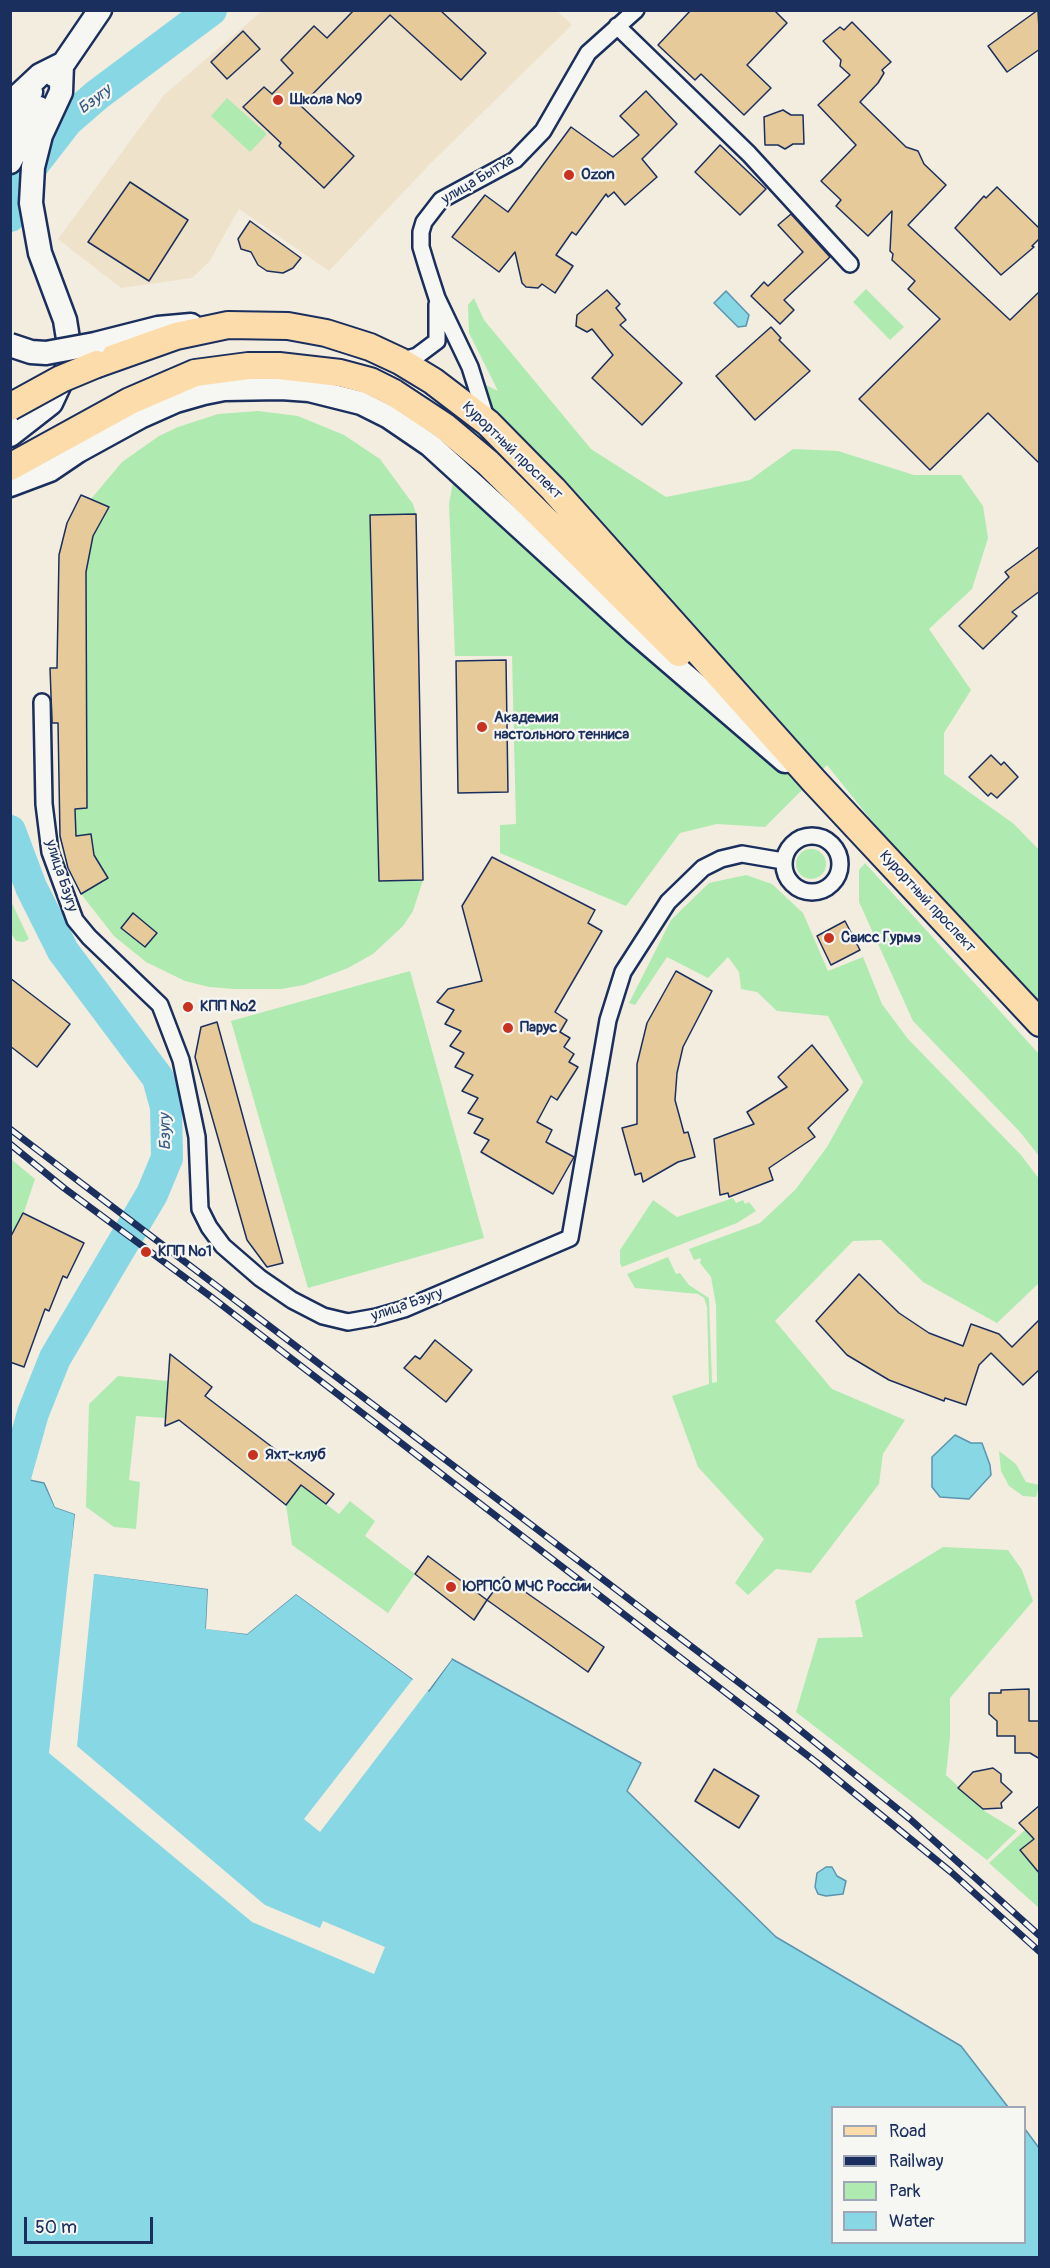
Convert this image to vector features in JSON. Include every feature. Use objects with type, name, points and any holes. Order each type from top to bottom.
[{"type":"main road","points":[[10,162],[62,64],[100,10]]},
{"type":"main road","points":[[10,103],[40,75],[62,64]]},
{"type":"main road","points":[[10,435],[51,403],[66,370],[70,351],[64,320],[40,253],[31,203],[33,167],[41,135],[61,92],[62,64]]},
{"type":"main road","points":[[10,124],[40,75]]},
{"type":"main road","name":"Курортный проспект","points":[[10,407],[61,379],[96,354],[228,325],[288,326],[326,333],[370,347],[400,361],[457,398],[488,423],[553,489],[806,776]]},
{"type":"main road","points":[[10,345],[31,352],[96,354]]},
{"type":"main road","name":"Курортный проспект","points":[[12,478],[74,432],[168,383],[219,369],[279,366],[340,373],[370,381],[394,393],[444,426],[488,463],[859,829],[1040,1023]]},
{"type":"main road","points":[[12,478],[50,470],[78,451],[140,417],[176,401],[204,393],[224,389],[281,387],[309,390],[361,403],[389,417],[430,445],[705,694],[806,776]]},
{"type":"street","name":"улица Бытха","points":[[488,423],[470,367],[437,298],[421,247],[421,232],[432,210],[441,200],[515,160],[543,131],[588,53],[636,10]]},
{"type":"street","points":[[617,26],[749,154],[850,264]]},
{"type":"street","points":[[400,361],[417,356],[437,341],[437,298]]},
{"type":"street","name":"улица Бзугу","points":[[42,702],[44,804],[50,852],[75,920],[89,937],[160,1005],[181,1060],[197,1137],[200,1209],[209,1227],[223,1246],[252,1272],[291,1300],[323,1316],[348,1322],[404,1309],[570,1238],[608,1020],[623,972],[668,902],[703,868],[721,859],[742,854],[783,861]]},
{"type":"street","points":[[833,846],[859,829]]},
{"type":"street","points":[[822,837],[833,846],[840,859],[838,873],[823,889],[809,892],[795,887],[786,875],[783,861],[788,847],[800,838],[822,837]]},
{"type":"shaded area","points":[[556,10],[572,25],[430,164],[329,271],[239,209],[209,262],[192,278],[121,288],[58,239],[164,95],[262,11]]},
{"type":"green space","points":[[227,98],[267,134],[250,152],[211,116]]},
{"type":"green space","points":[[866,289],[904,327],[890,340],[853,302]]},
{"type":"green space","points":[[474,298],[484,320],[591,449],[666,497],[750,480],[793,449],[838,451],[914,475],[961,475],[983,506],[988,538],[972,589],[929,629],[971,690],[944,733],[944,774],[1014,824],[1039,850],[1039,1011],[936,901],[827,765],[765,827],[717,824],[680,833],[626,906],[500,853],[500,825],[516,824],[512,656],[455,656],[449,504],[472,378],[498,391],[469,333],[468,305]]},
{"type":"green space","points":[[258,411],[298,416],[344,435],[380,459],[413,504],[416,514],[423,880],[413,911],[403,926],[373,954],[348,968],[304,985],[281,989],[235,989],[209,987],[185,981],[146,962],[114,936],[81,894],[68,868],[60,836],[58,723],[51,723],[50,668],[57,667],[59,555],[67,523],[81,495],[91,499],[122,462],[159,436],[218,414]]},
{"type":"green space","points":[[811,849],[822,853],[826,864],[822,875],[811,879],[800,875],[796,864],[800,853]]},
{"type":"green space","points":[[865,863],[1039,1054],[1039,1156],[1020,1132],[913,1021],[859,902],[859,870]]},
{"type":"green space","points":[[746,875],[772,884],[803,913],[828,971],[863,957],[882,1004],[908,1039],[1021,1155],[1040,1180],[1039,1283],[997,1323],[923,1282],[881,1240],[853,1241],[775,1321],[832,1389],[905,1420],[883,1454],[879,1484],[811,1573],[776,1569],[748,1595],[735,1583],[764,1539],[698,1467],[672,1396],[709,1384],[707,1307],[704,1298],[698,1294],[635,1288],[627,1274],[668,1257],[676,1274],[680,1273],[689,1285],[709,1298],[712,1383],[717,1382],[716,1305],[711,1277],[700,1263],[701,1258],[694,1260],[689,1249],[760,1223],[795,1190],[827,1147],[863,1082],[828,1016],[777,1011],[757,992],[741,989],[739,972],[728,957],[708,978],[667,957],[635,1005],[629,1003],[671,920],[709,883]]},
{"type":"green space","points":[[10,899],[29,939],[24,942],[16,941],[11,933]]},
{"type":"green space","points":[[410,971],[484,1238],[308,1288],[231,1021]]},
{"type":"green space","points":[[11,1159],[35,1179],[11,1251]]},
{"type":"green space","points":[[733,1198],[736,1203],[743,1200],[745,1204],[749,1202],[756,1211],[737,1223],[622,1267],[620,1250],[653,1200],[677,1217]]},
{"type":"green space","points":[[118,1376],[168,1381],[165,1418],[136,1416],[129,1480],[140,1482],[136,1529],[114,1527],[86,1507],[89,1404]]},
{"type":"green space","points":[[999,1451],[1016,1464],[1026,1482],[1039,1485],[1036,1497],[1023,1496],[1009,1486],[1001,1471]]},
{"type":"green space","points":[[301,1485],[339,1514],[350,1501],[375,1521],[365,1536],[415,1574],[388,1613],[292,1545],[286,1505]]},
{"type":"green space","points":[[943,1547],[1008,1550],[1022,1570],[1033,1601],[950,1698],[950,1737],[946,1775],[986,1812],[1017,1831],[987,1860],[796,1712],[818,1638],[863,1637],[855,1601]]},
{"type":"green space","points":[[1039,1817],[1039,1908],[989,1863]]},
{"type":"water","points":[[726,291],[749,315],[746,326],[738,327],[714,303]]},
{"type":"water","points":[[955,1435],[971,1443],[982,1443],[990,1465],[991,1475],[969,1499],[940,1497],[932,1487],[932,1457]]},
{"type":"water","points":[[15,1477],[44,1483],[55,1507],[75,1514],[70,1570],[208,1589],[206,1628],[247,1634],[296,1594],[429,1691],[452,1659],[641,1763],[627,1791],[776,1937],[961,2046],[1007,2106],[831,2106],[831,2244],[1026,2244],[1026,2130],[1039,2148],[1039,2257],[11,2257],[10,1480]]},
{"type":"water","points":[[826,1867],[832,1867],[837,1876],[846,1881],[843,1894],[826,1896],[818,1894],[815,1887],[817,1873]]},
{"type":"pier","points":[[44,1480],[57,1504],[77,1513],[73,1568],[209,1587],[209,1626],[246,1631],[297,1591],[429,1687],[449,1658],[452,1659],[320,1832],[304,1819],[413,1679],[296,1594],[247,1634],[206,1629],[208,1589],[94,1574],[77,1746],[265,1905],[320,1928],[323,1921],[385,1947],[374,1974],[252,1922],[49,1753],[75,1514],[55,1507]]},
{"type":"building","name":"Школа №9","points":[[354,10],[440,10],[486,53],[461,80],[390,15],[301,106],[354,156],[324,188],[279,146],[281,143],[243,107],[264,87],[272,94],[293,73],[281,60],[314,26],[327,38]]},
{"type":"building","points":[[691,10],[774,10],[787,23],[747,65],[771,88],[744,115],[701,74],[695,80],[658,45]]},
{"type":"building","points":[[1038,10],[1040,49],[1007,72],[988,46]]},
{"type":"building","points":[[852,22],[891,62],[882,70],[884,73],[878,83],[860,102],[906,147],[918,151],[924,164],[946,185],[908,225],[1010,320],[1040,291],[1040,464],[988,413],[930,470],[859,399],[940,319],[908,289],[915,281],[892,260],[893,254],[890,251],[892,211],[868,236],[836,206],[841,200],[821,181],[856,145],[818,105],[850,75],[840,66],[841,60],[823,41],[840,27],[844,30]]},
{"type":"building","points":[[243,31],[260,49],[227,79],[211,62]]},
{"type":"building","points":[[646,91],[677,124],[642,159],[657,177],[625,205],[614,192],[608,197],[606,194],[576,235],[572,232],[556,255],[573,266],[555,293],[542,284],[538,288],[526,287],[522,283],[515,252],[499,272],[452,237],[485,195],[508,212],[571,127],[613,157],[639,135],[620,116]]},
{"type":"building","points":[[783,110],[791,115],[803,115],[804,144],[793,144],[785,149],[778,145],[765,145],[764,117]]},
{"type":"building","points":[[720,145],[766,189],[740,215],[695,172]]},
{"type":"building","points":[[130,182],[188,220],[149,281],[88,242]]},
{"type":"building","points":[[997,187],[1040,229],[1040,238],[1032,246],[1034,247],[1001,275],[955,228],[984,196],[986,198]]},
{"type":"building","points":[[791,214],[830,257],[784,300],[794,310],[780,324],[751,296],[764,282],[768,286],[803,252],[778,225]]},
{"type":"building","points":[[250,221],[301,258],[293,268],[283,273],[267,271],[258,265],[251,252],[241,249],[238,239]]},
{"type":"building","points":[[607,290],[620,304],[616,308],[626,320],[620,325],[682,383],[642,425],[592,378],[613,355],[592,329],[587,332],[576,326],[577,315]]},
{"type":"building","points":[[771,327],[781,338],[779,340],[810,371],[755,420],[716,376]]},
{"type":"building","points":[[81,495],[109,507],[93,536],[86,572],[87,808],[75,809],[76,836],[91,834],[94,855],[108,878],[81,894],[68,868],[60,836],[58,723],[52,723],[50,668],[57,668],[59,555],[67,523]]},
{"type":"building","points":[[416,514],[423,880],[379,881],[370,515]]},
{"type":"building","points":[[1040,546],[1040,591],[1012,612],[1017,616],[983,649],[959,626],[1009,577],[1005,572]]},
{"type":"building","name":"Академия настольного тенниса","points":[[506,660],[508,792],[458,793],[456,661]]},
{"type":"building","points":[[991,755],[1001,765],[1004,762],[1018,777],[997,798],[991,793],[988,796],[969,777]]},
{"type":"building","name":"Парус","points":[[492,857],[595,910],[588,923],[602,931],[555,1012],[567,1020],[560,1032],[570,1038],[564,1047],[574,1054],[569,1062],[578,1067],[557,1100],[551,1096],[537,1122],[552,1130],[546,1142],[574,1157],[553,1194],[481,1152],[489,1140],[474,1133],[483,1119],[468,1113],[478,1098],[462,1091],[473,1075],[455,1067],[464,1053],[450,1046],[461,1031],[445,1024],[454,1010],[437,1002],[448,989],[482,981],[462,906]]},
{"type":"building","points":[[133,913],[157,933],[145,947],[121,928]]},
{"type":"building","points":[[845,921],[860,950],[831,965],[817,936]]},
{"type":"building","points":[[676,971],[712,991],[683,1047],[677,1073],[675,1100],[684,1133],[688,1132],[695,1157],[678,1162],[643,1182],[641,1173],[635,1175],[622,1128],[637,1124],[637,1064],[647,1023]]},
{"type":"building","points":[[10,978],[70,1024],[37,1067],[10,1046]]},
{"type":"building","points":[[217,1022],[283,1263],[267,1267],[247,1240],[195,1057],[201,1027]]},
{"type":"building","points":[[812,1045],[848,1090],[808,1128],[815,1137],[769,1168],[773,1180],[729,1197],[728,1193],[720,1195],[714,1139],[754,1124],[747,1112],[787,1087],[778,1077]]},
{"type":"building","points":[[23,1213],[84,1243],[67,1278],[63,1276],[49,1311],[45,1309],[24,1367],[10,1362],[10,1238]]},
{"type":"building","points":[[859,1274],[899,1313],[929,1333],[963,1346],[971,1324],[999,1334],[1012,1347],[1040,1319],[1040,1369],[1023,1385],[991,1353],[979,1365],[966,1405],[945,1398],[944,1401],[889,1380],[847,1355],[816,1321]]},
{"type":"building","points":[[435,1340],[472,1370],[446,1402],[404,1368],[415,1356],[420,1359]]},
{"type":"building","name":"Яхт-клуб","points":[[170,1354],[212,1387],[205,1396],[334,1494],[326,1504],[301,1485],[286,1505],[179,1420],[165,1426]]},
{"type":"building","name":"ЮРПСО МЧС России","points":[[428,1556],[487,1600],[474,1620],[415,1574]]},
{"type":"building","points":[[504,1577],[604,1647],[588,1672],[487,1600]]},
{"type":"building","points":[[1029,1689],[1029,1721],[1040,1721],[1040,1759],[1030,1753],[1015,1753],[1015,1736],[997,1736],[997,1721],[989,1714],[989,1693]]},
{"type":"building","points":[[993,1768],[1001,1774],[1001,1782],[1012,1792],[1001,1803],[1002,1808],[983,1809],[958,1788],[973,1772]]},
{"type":"building","points":[[714,1769],[759,1796],[739,1828],[695,1801]]},
{"type":"building","points":[[1040,1805],[1040,1874],[1020,1850],[1034,1839],[1019,1823]]},
{"type":"waterway","name":"Бзугу","points":[[10,216],[29,170],[67,121],[97,95],[211,10]]},
{"type":"waterway","name":"Бзугу","points":[[10,831],[31,887],[63,951],[158,1078],[166,1107],[167,1158],[152,1194],[55,1358],[33,1413],[15,1477]]},
{"type":"railway","points":[[10,1129],[779,1713],[910,1819],[1040,1936]]},
{"type":"railway","points":[[10,1144],[64,1188],[210,1296],[816,1762],[951,1872],[1040,1952]]},
{"type":"place","name":"Школа №9","points":[[278,100]]},
{"type":"place","name":"Ozon","points":[[569,175]]},
{"type":"place","name":"Академия настольного тенниса","points":[[482,727]]},
{"type":"place","name":"Свисс Гурмэ","points":[[829,938]]},
{"type":"place","name":"КПП №2","points":[[188,1007]]},
{"type":"place","name":"Парус","points":[[508,1028]]},
{"type":"place","name":"КПП №1","points":[[146,1252]]},
{"type":"place","name":"Яхт-клуб","points":[[253,1455]]},
{"type":"place","name":"ЮРПСО МЧС России","points":[[451,1587]]}]
